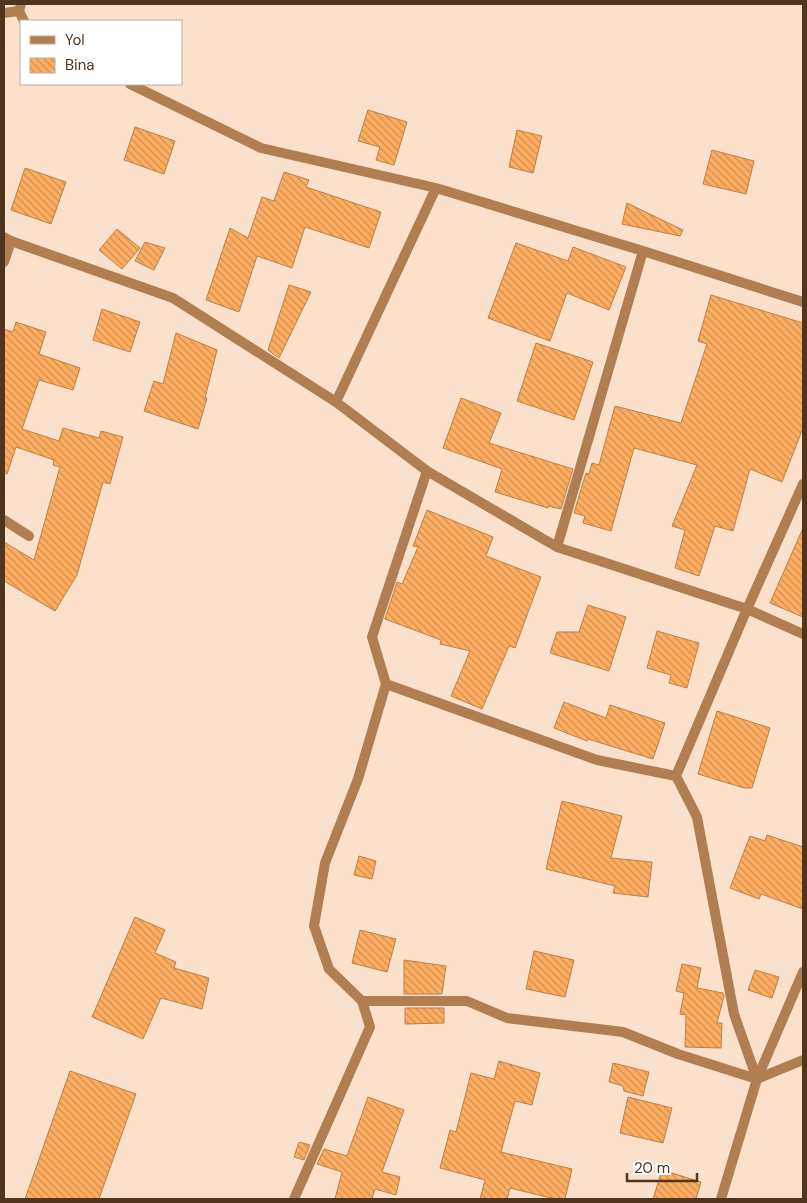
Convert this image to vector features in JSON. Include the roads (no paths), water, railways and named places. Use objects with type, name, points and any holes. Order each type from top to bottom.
[{"type":"street","points":[[4,13],[20,8],[24,20]]},
{"type":"street","points":[[132,85],[261,148],[436,188],[803,302]]},
{"type":"street","points":[[336,402],[436,188]]},
{"type":"street","points":[[4,262],[7,239],[173,298],[336,402],[427,471],[557,547],[747,609],[803,634]]},
{"type":"street","points":[[557,547],[643,251]]},
{"type":"street","points":[[294,1199],[370,1027],[362,1001],[330,969],[314,926],[324,863],[358,779],[386,684],[372,637],[427,471]]},
{"type":"street","points":[[676,776],[803,484]]},
{"type":"street","points":[[4,520],[29,536]]},
{"type":"street","points":[[386,684],[597,760],[676,776]]},
{"type":"street","points":[[676,776],[697,817],[734,1014],[757,1079]]},
{"type":"street","points":[[721,1199],[757,1079],[803,972]]},
{"type":"street","points":[[362,1001],[467,1001],[507,1018],[623,1032],[678,1054],[757,1079],[803,1060]]}]
